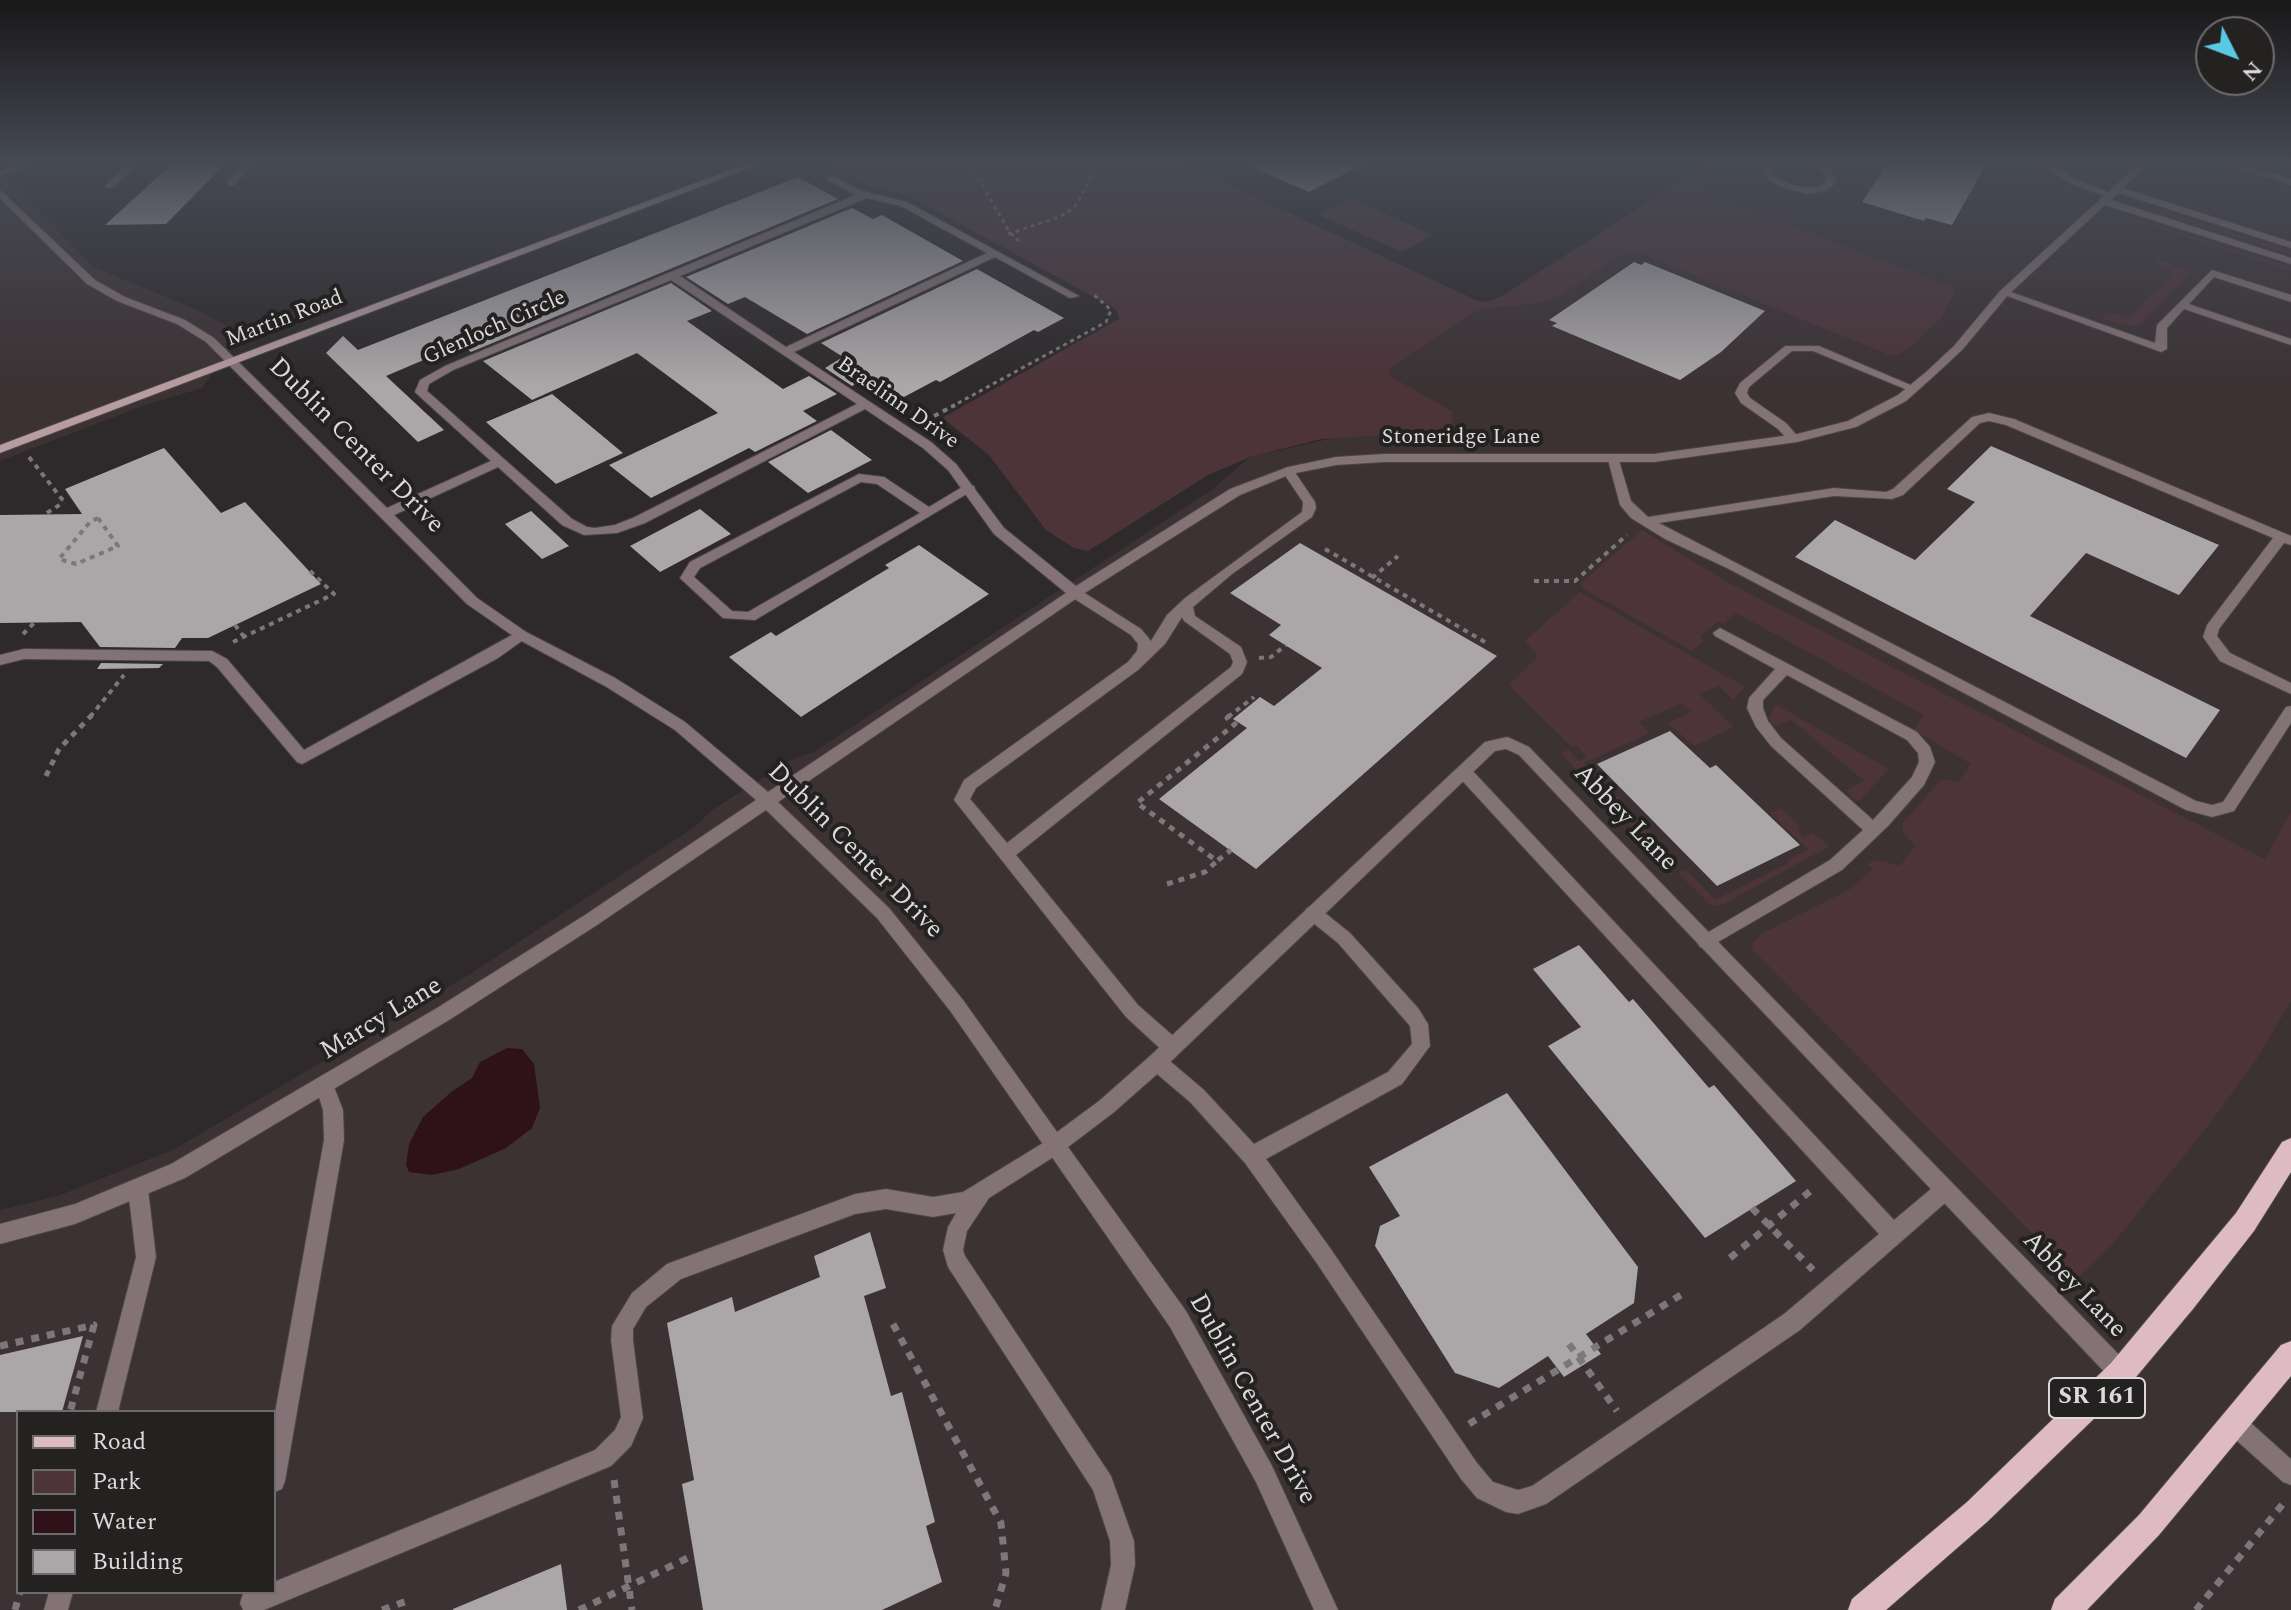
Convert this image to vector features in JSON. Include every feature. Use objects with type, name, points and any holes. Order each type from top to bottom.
[{"type":"main road","name":"SR 161","points":[[1863,1610],[1977,1512],[2121,1373],[2245,1222],[2291,1150]]},
{"type":"main road","points":[[2066,1610],[2149,1525],[2291,1355]]},
{"type":"street","name":"Dublin Center Drive","points":[[44,236],[86,278],[111,294],[188,325],[210,340],[458,589],[521,635],[610,682],[680,726],[843,873],[905,938],[1056,1144],[1171,1309],[1208,1368],[1264,1474],[1326,1610]]},
{"type":"street","name":"Martin Road","points":[[0,449],[564,236]]},
{"type":"street","name":"Glenloch Circle","points":[[765,236],[449,368],[424,382],[421,392],[497,463],[567,522],[584,531],[605,532],[640,520],[866,404]]},
{"type":"street","points":[[964,236],[1074,296]]},
{"type":"street","name":"Stoneridge Lane","points":[[767,802],[1215,502],[1288,471],[1336,461],[1384,458],[1614,460],[1688,455],[1794,439],[1862,420],[1914,389],[1958,348],[2004,293],[2066,236]]},
{"type":"street","points":[[2223,236],[2291,261]]},
{"type":"street","points":[[2259,236],[2291,245]]},
{"type":"street","points":[[786,351],[996,253]]},
{"type":"street","points":[[2004,293],[2161,349],[2161,327],[2212,273],[2291,299]]},
{"type":"street","name":"Braelinn Drive","points":[[671,275],[941,456],[999,531],[1075,593],[1143,639],[1144,652],[1133,666]]},
{"type":"street","points":[[2182,305],[2288,342]]},
{"type":"street","points":[[1794,439],[1782,426],[1745,400],[1741,393],[1744,385],[1789,348],[1815,348],[1914,389]]},
{"type":"street","points":[[1646,521],[1834,492],[1890,495],[1898,492],[1976,420],[1989,417],[2010,422],[2286,539],[2212,628],[2210,637],[2216,649],[2231,661],[2291,689]]},
{"type":"street","points":[[1614,460],[1623,498],[1646,521],[1684,544],[1734,566],[2202,809],[2217,811],[2228,807],[2291,711]]},
{"type":"street","points":[[383,515],[497,463]]},
{"type":"street","points":[[1288,471],[1309,502],[1309,511],[1191,600],[1172,618],[1156,645],[1133,666],[965,790],[963,804],[1132,1011],[1197,1096],[1252,1156],[1485,1490],[1518,1502],[1538,1496],[1792,1322],[1945,1190]]},
{"type":"street","points":[[929,513],[880,480],[859,478],[695,565],[686,576],[728,615],[746,618],[929,513],[969,489]]},
{"type":"street","points":[[1005,854],[1237,670],[1240,662],[1236,651],[1187,616],[1186,606],[1191,600]]},
{"type":"street","points":[[1706,942],[1836,865],[1918,781],[1927,762],[1925,751],[1912,736],[1720,633]]},
{"type":"street","points":[[0,660],[24,654],[200,654],[218,659],[302,758],[493,654],[521,635]]},
{"type":"street","points":[[1785,668],[1756,698],[1755,708],[1761,723],[1776,742],[1873,830]]},
{"type":"street","name":"Abbey Lane","points":[[984,1193],[1097,1115],[1490,746],[1507,743],[1524,751],[2121,1373]]},
{"type":"street","points":[[1463,771],[1894,1235]]},
{"type":"street","name":"Marcy Lane","points":[[0,1234],[75,1214],[138,1189],[211,1153],[514,970],[767,802]]},
{"type":"street","points":[[1252,1156],[1395,1078],[1421,1046],[1419,1024],[1412,1014],[1344,938],[1313,913]]},
{"type":"street","points":[[276,1470],[334,1140],[333,1110],[324,1085]]},
{"type":"street","points":[[108,1410],[146,1257],[138,1189]]},
{"type":"street","points":[[276,1593],[596,1463],[623,1438],[632,1418],[623,1326],[639,1300],[663,1278],[687,1265],[855,1204],[886,1199],[918,1206],[949,1206],[984,1193]]},
{"type":"street","points":[[984,1193],[972,1203],[958,1227],[953,1250],[955,1260],[1103,1484],[1122,1541],[1123,1565],[1113,1610]]},
{"type":"street","points":[[2235,1424],[2291,1474]]},
{"type":"street","points":[[253,1602],[273,1594]]},
{"type":"path","points":[[1014,236],[1027,247]]},
{"type":"path","points":[[934,416],[1106,322],[1111,316],[1110,307],[1090,293]]},
{"type":"path","points":[[27,455],[64,502],[47,513]]},
{"type":"path","points":[[96,516],[118,546],[106,554],[76,564],[59,559],[96,516]]},
{"type":"path","points":[[1534,581],[1575,581],[1646,521]]},
{"type":"path","points":[[1325,549],[1485,642]]},
{"type":"path","points":[[1373,577],[1398,556]]},
{"type":"path","points":[[222,642],[236,642],[334,594],[307,568]]},
{"type":"path","points":[[235,625],[245,638]]},
{"type":"path","points":[[17,641],[31,641]]},
{"type":"path","points":[[46,776],[59,749],[103,702],[139,654]]},
{"type":"path","points":[[1217,861],[1137,803],[1235,724],[1227,718],[1254,697]]},
{"type":"path","points":[[1167,884],[1205,872],[1231,850]]},
{"type":"path","points":[[1730,1258],[1834,1171]]},
{"type":"path","points":[[1752,1208],[1832,1290]]},
{"type":"path","points":[[1447,1438],[1684,1293]]},
{"type":"path","points":[[893,1324],[995,1507],[1006,1553],[1003,1591],[995,1610]]},
{"type":"path","points":[[0,1346],[94,1325],[71,1410]]},
{"type":"path","points":[[1569,1344],[1632,1432]]},
{"type":"path","points":[[610,1451],[632,1610]]},
{"type":"path","points":[[2196,1610],[2291,1495]]},
{"type":"path","points":[[579,1610],[694,1555]]},
{"type":"path","points":[[382,1610],[407,1601]]},
{"type":"shaded area","points":[[0,236],[63,236],[94,267],[204,313],[239,334],[202,388],[148,404],[0,461]]},
{"type":"shaded area","points":[[1819,236],[2291,236],[2291,1610],[0,1610],[0,1210],[58,1196],[175,1149],[467,976],[696,826],[712,810],[793,759],[814,752],[1213,489],[1250,457],[1452,411],[1391,377],[1388,370],[1472,314],[1483,309],[1532,304],[1561,296],[1621,255],[1638,253],[1886,354],[1953,286]]},
{"type":"green space","points":[[983,236],[1339,236],[1476,300],[1487,302],[1502,296],[1595,236],[1819,236],[1953,286],[1956,291],[1940,319],[1918,340],[1898,355],[1886,354],[1638,253],[1621,255],[1561,296],[1532,304],[1483,309],[1472,314],[1388,370],[1392,377],[1452,411],[1453,422],[1433,432],[1321,439],[1250,457],[1208,475],[1088,551],[1074,548],[1046,530],[988,454],[942,418],[1119,319],[1116,309]]},
{"type":"green space","points":[[1366,236],[1431,236],[1402,252]]},
{"type":"green space","points":[[2182,236],[2192,236],[2291,267],[2291,271]]},
{"type":"green space","points":[[2231,236],[2245,236],[2291,250],[2291,255]]},
{"type":"green space","points":[[2158,260],[2187,269],[2190,273],[2141,324],[2130,326],[2104,320],[2102,318],[2108,312],[2129,318],[2173,272],[2158,266],[2155,262]]},
{"type":"green space","points":[[1642,530],[1727,582],[2265,859],[2291,812],[2291,1001],[2258,1057],[2208,1126],[2114,1242],[2077,1279],[1752,949],[1753,942],[1763,933],[1852,888],[1873,869],[1867,864],[1876,860],[1900,866],[1915,846],[1903,832],[1902,824],[1939,782],[1945,779],[1958,782],[1971,764],[1914,730],[1924,715],[1736,613],[1724,624],[1717,622],[1701,636],[1703,641],[1692,651],[1584,589],[1580,584]]},
{"type":"green space","points":[[1580,592],[1745,687],[1733,700],[1719,686],[1699,694],[1734,727],[1694,746],[1668,723],[1691,712],[1682,703],[1639,722],[1650,733],[1584,763],[1651,832],[1642,837],[1560,753],[1568,750],[1579,761],[1587,757],[1576,745],[1571,746],[1509,685],[1538,656],[1525,641]]},
{"type":"green space","points":[[1775,704],[1889,769],[1859,801],[1851,798],[1846,790],[1864,781],[1792,720],[1773,726],[1769,718]]},
{"type":"green space","points":[[1781,808],[1801,827],[1797,830],[1804,837],[1812,833],[1830,846],[1724,904],[1712,906],[1678,873],[1686,870],[1715,900],[1788,863],[1786,861],[1808,849],[1770,813]]},
{"type":"water","points":[[507,1048],[522,1049],[534,1064],[540,1108],[532,1128],[506,1148],[459,1169],[432,1175],[409,1172],[406,1165],[409,1144],[423,1117],[472,1078],[480,1062]]},
{"type":"building","points":[[648,236],[749,236],[471,352],[461,344],[386,376],[444,430],[418,442],[326,353],[343,336],[358,350]]},
{"type":"building","points":[[784,236],[919,236],[963,261],[807,334],[745,297],[728,304],[686,277]]},
{"type":"building","points":[[1634,262],[1641,265],[1645,262],[1765,311],[1721,352],[1680,380],[1552,326],[1557,323],[1549,320]]},
{"type":"building","points":[[977,269],[1064,318],[1038,332],[1034,330],[940,382],[936,380],[904,397],[868,378],[852,386],[825,368],[843,357],[821,343]]},
{"type":"building","points":[[671,283],[712,311],[687,321],[783,389],[809,376],[837,394],[803,411],[817,421],[755,452],[749,448],[651,498],[609,465],[718,413],[637,353],[532,400],[483,361]]},
{"type":"building","points":[[552,394],[623,453],[556,484],[486,422]]},
{"type":"building","points":[[831,430],[872,460],[808,493],[768,462]]},
{"type":"building","points":[[1991,446],[2219,545],[2179,595],[2086,553],[2030,616],[2220,710],[2186,758],[1795,557],[1835,520],[1915,560],[1975,502],[1947,489]]},
{"type":"building","points":[[164,448],[221,513],[245,502],[321,584],[208,638],[182,638],[175,648],[100,647],[81,622],[0,623],[0,515],[82,514],[65,489]]},
{"type":"building","points":[[700,509],[731,534],[660,572],[630,546]]},
{"type":"building","points":[[531,511],[569,546],[542,559],[505,524]]},
{"type":"building","points":[[1300,543],[1497,656],[1256,869],[1159,799],[1247,728],[1233,719],[1260,697],[1274,706],[1322,668],[1269,635],[1281,625],[1230,593]]},
{"type":"building","points":[[919,545],[989,594],[801,717],[729,657],[771,632],[776,636],[889,568],[885,565]]},
{"type":"building","points":[[101,663],[163,664],[159,668],[97,669]]},
{"type":"building","points":[[1670,731],[1710,768],[1716,765],[1800,845],[1717,886],[1597,764]]},
{"type":"building","points":[[1579,945],[1629,1002],[1633,999],[1709,1088],[1714,1085],[1796,1181],[1705,1238],[1548,1046],[1581,1027],[1533,969]]},
{"type":"building","points":[[1507,1093],[1638,1267],[1634,1303],[1586,1334],[1601,1354],[1564,1377],[1548,1356],[1499,1388],[1455,1373],[1375,1246],[1380,1226],[1400,1216],[1369,1167]]},
{"type":"building","points":[[870,1232],[886,1288],[864,1296],[891,1396],[902,1392],[935,1522],[926,1526],[942,1582],[882,1610],[703,1610],[682,1484],[694,1480],[667,1323],[732,1297],[735,1312],[820,1277],[814,1256]]},
{"type":"building","points":[[83,1336],[63,1410],[0,1412],[0,1355]]},
{"type":"building","points":[[561,1564],[567,1610],[453,1610],[453,1609]]}]
